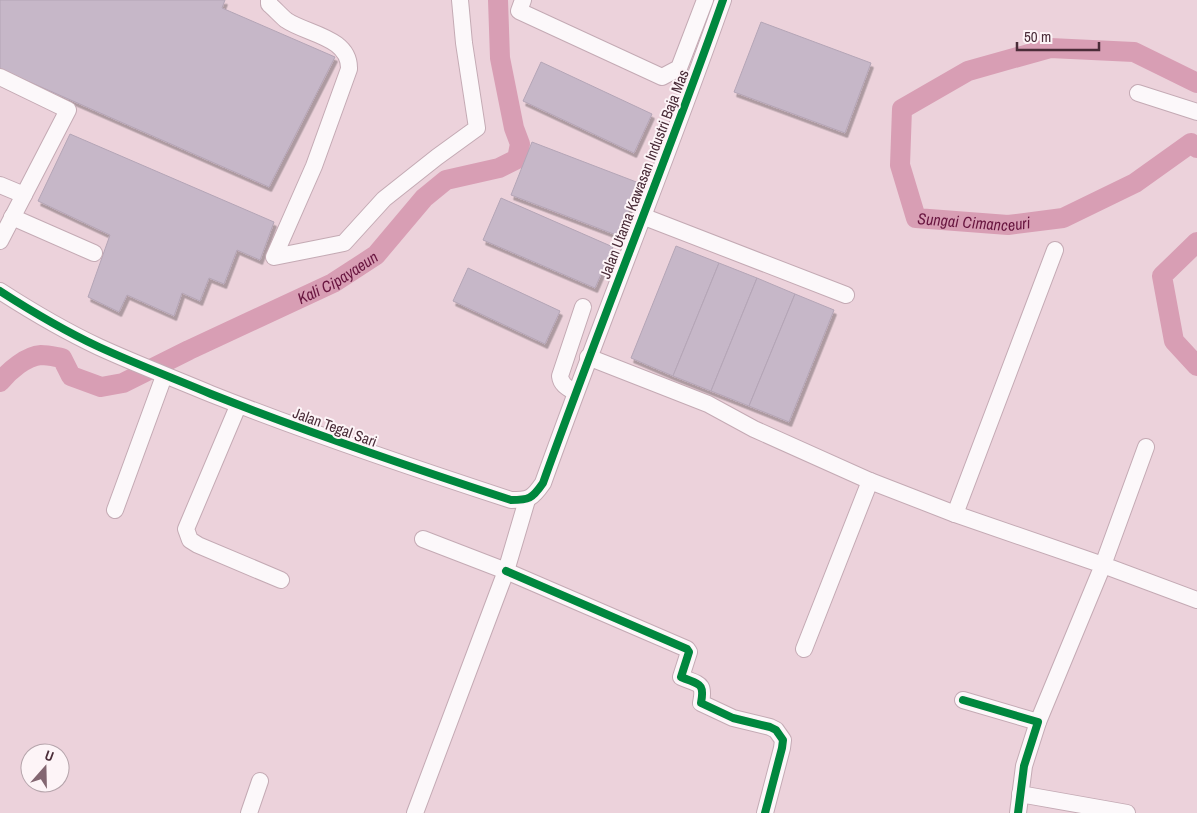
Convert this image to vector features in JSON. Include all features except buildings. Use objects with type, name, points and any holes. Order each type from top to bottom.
[{"type":"street","points":[[269,0],[269,4],[287,20],[328,38],[350,60],[349,69],[314,166],[274,257],[344,243],[384,199],[477,128],[464,43],[460,0]]},
{"type":"street","points":[[523,0],[519,11],[662,77],[679,68],[704,0]]},
{"type":"street","name":"Jalan Utama Kawasan Industri Baja Mas","points":[[588,357],[684,112],[723,0]]},
{"type":"street","points":[[0,77],[68,110],[24,195],[7,220],[0,241]]},
{"type":"street","points":[[1138,93],[1197,112]]},
{"type":"street","points":[[0,185],[24,195]]},
{"type":"street","points":[[642,216],[846,295]]},
{"type":"street","points":[[7,220],[94,253]]},
{"type":"street","points":[[955,514],[1055,250]]},
{"type":"street","name":"Jalan Tegal Sari","points":[[0,291],[97,346],[238,406],[377,457],[511,500],[527,500]]},
{"type":"street","points":[[575,392],[560,382],[560,376],[583,307]]},
{"type":"street","points":[[415,813],[506,571],[527,500],[536,493],[542,483],[588,357],[708,404],[754,430],[870,481],[955,514],[1103,564],[1197,600]]},
{"type":"street","points":[[115,510],[160,374]]},
{"type":"street","points":[[238,406],[186,529],[190,540],[198,545],[281,580]]},
{"type":"street","points":[[1018,813],[1024,766],[1038,722],[1103,564],[1146,447]]},
{"type":"street","points":[[804,649],[870,481]]},
{"type":"street","points":[[423,539],[506,571],[687,649],[689,652],[688,659],[682,677],[701,687],[703,691],[701,703],[733,718],[770,727],[776,730],[783,740],[765,813]]},
{"type":"street","points":[[964,700],[1038,722]]},
{"type":"street","points":[[249,813],[260,781]]},
{"type":"street","points":[[1020,794],[1127,813]]},
{"type":"waterway","name":"Kali Cipayaeun","points":[[0,382],[8,373],[24,361],[41,355],[62,358],[71,376],[101,387],[123,383],[333,283],[376,255],[424,198],[446,180],[499,168],[517,159],[520,144],[514,128],[500,58],[498,0]]},
{"type":"waterway","name":"Sungai Cimanceuri","points":[[1197,83],[1134,52],[1050,48],[968,71],[902,109],[900,165],[916,218],[1008,225],[1063,218],[1135,183],[1191,143],[1197,148]]},
{"type":"waterway","name":"Sungai Cimanceuri","points":[[1197,242],[1162,276],[1174,341],[1197,366]]},
{"type":"cycle path","points":[[0,291],[48,321],[99,347],[211,394],[360,449],[511,500],[530,498],[543,483],[723,0]]},
{"type":"cycle path","points":[[506,571],[687,649],[689,652],[681,677],[699,685],[702,691],[701,703],[733,718],[776,730],[783,740],[782,748],[765,813]]},
{"type":"cycle path","points":[[963,700],[1038,722],[1024,766],[1018,813]]}]
